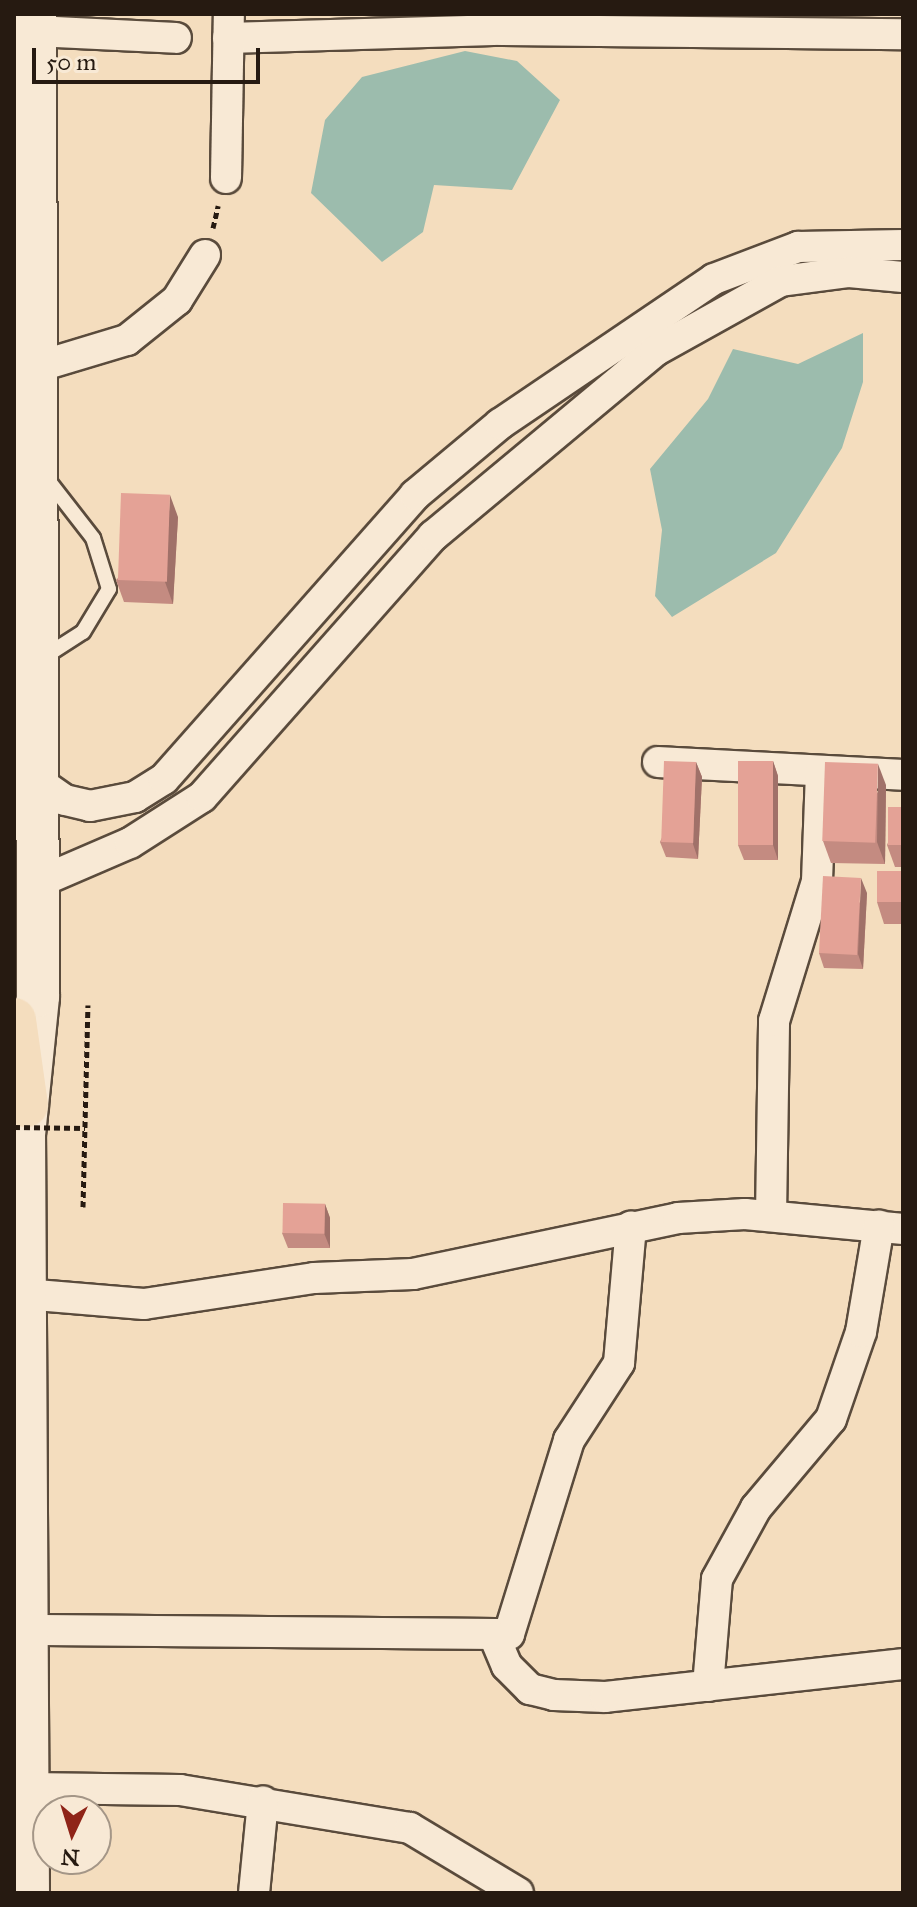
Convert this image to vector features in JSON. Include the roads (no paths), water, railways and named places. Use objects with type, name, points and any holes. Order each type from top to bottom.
[{"type":"highway","points":[[14,1020],[20,1116]]},
{"type":"main road","points":[[28,1893],[29,1630],[20,1116],[38,996],[33,664],[37,367],[35,23]]},
{"type":"street","points":[[226,178],[228,26],[502,22],[903,34]]},
{"type":"street","points":[[35,23],[176,38]]},
{"type":"street","points":[[36,780],[65,800],[90,806],[135,797],[164,779],[415,495],[500,424],[714,279],[798,247],[903,245]]},
{"type":"street","points":[[37,367],[127,340],[177,300],[205,255]]},
{"type":"street","points":[[37,883],[130,843],[202,797],[433,536],[655,351],[781,281],[849,272],[903,277]]},
{"type":"street","points":[[658,762],[903,775]]},
{"type":"street","points":[[771,1216],[774,1021],[817,881],[821,771]]},
{"type":"street","points":[[24,1294],[144,1304],[202,1298],[314,1278],[469,1267],[631,1227],[771,1216],[891,1227],[861,1332],[831,1419],[756,1508],[717,1579],[708,1686]]},
{"type":"street","points":[[29,1630],[166,1627],[280,1638],[409,1631],[495,1638],[517,1623],[569,1440],[619,1363],[631,1227]]},
{"type":"street","points":[[495,1638],[507,1666],[530,1689],[554,1695],[708,1686],[903,1664]]},
{"type":"street","points":[[28,1788],[180,1790],[263,1801],[410,1828],[518,1893]]},
{"type":"street","points":[[254,1893],[263,1801]]},
{"type":"lane","points":[[33,664],[83,632],[109,589],[93,538],[34,463]]}]
